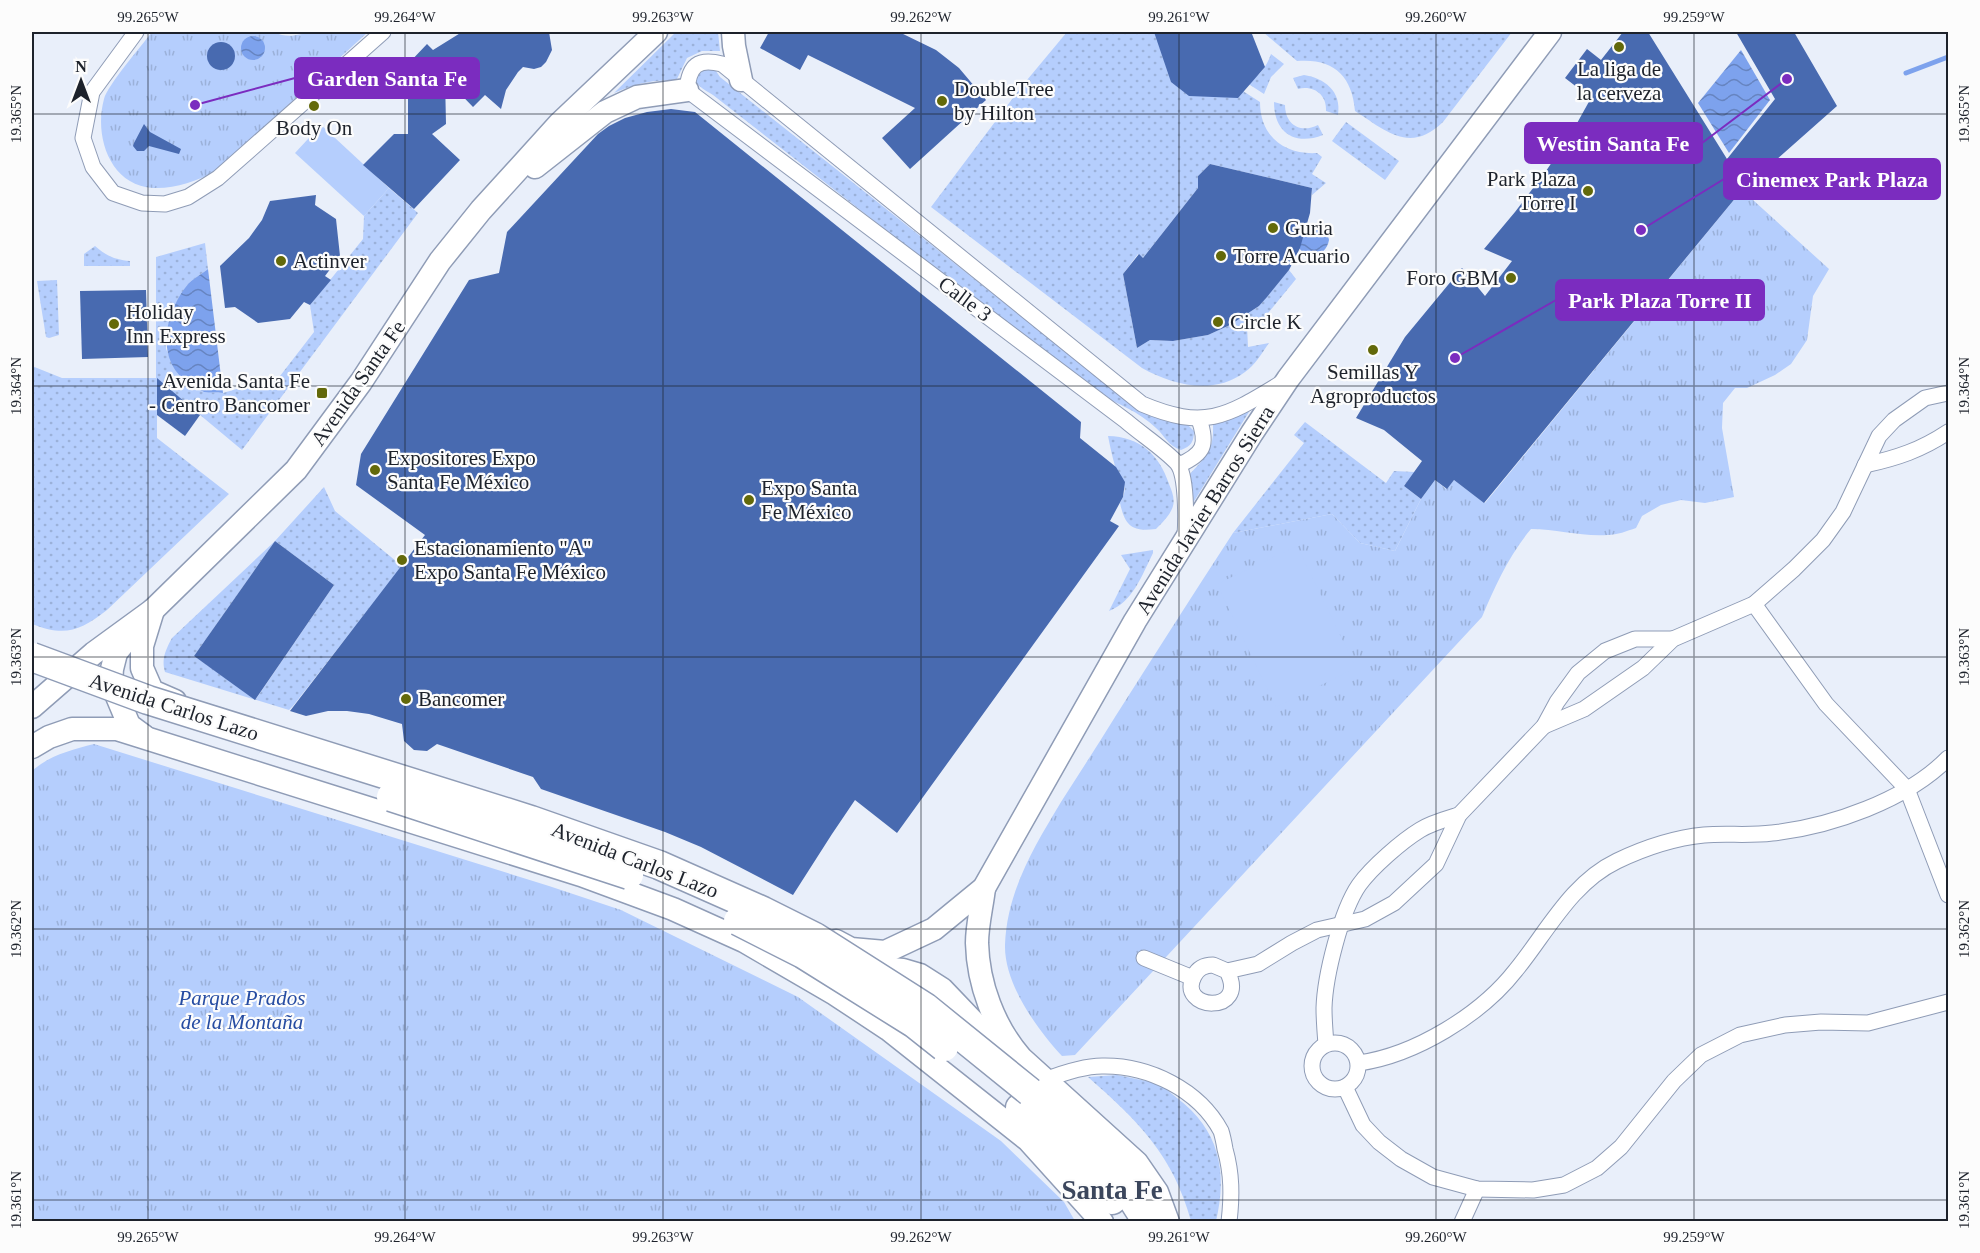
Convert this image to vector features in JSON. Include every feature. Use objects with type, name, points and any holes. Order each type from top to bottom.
[{"type":"highway","name":"Avenida Carlos Lazo","points":[[32,657],[148,700],[531,820],[659,865],[763,910],[814,937],[925,1007],[1032,1093],[1084,1140],[1117,1175],[1148,1221]]},
{"type":"highway","name":"Avenida Carlos Lazo","points":[[32,673],[142,718],[522,839],[659,886],[756,929],[803,954],[1032,1093],[1092,1177],[1112,1200],[1125,1221]]},
{"type":"street","points":[[136,32],[92,92],[83,138],[93,167],[114,193],[142,203],[165,204],[188,197],[218,178],[383,32]]},
{"type":"street","name":"Avenida Santa Fe","points":[[32,707],[94,652],[153,610],[296,470],[362,382],[440,261],[481,210],[560,123],[656,32]]},
{"type":"street","points":[[733,32],[741,80]]},
{"type":"street","name":"Avenida Javier Barros Sierra","points":[[851,949],[885,952],[934,929],[984,888],[1136,621],[1252,433],[1288,379],[1550,32]]},
{"type":"street","name":"Calle 3","points":[[1179,465],[1126,422],[687,90],[692,69],[703,62],[711,61],[722,64],[1142,404],[1161,412],[1199,419],[1218,416],[1241,408],[1288,379]]},
{"type":"street","points":[[481,210],[605,112],[637,97],[687,90]]},
{"type":"street","points":[[1544,726],[1584,709],[1644,668],[1673,639],[1754,604],[1823,540],[1843,512],[1879,436],[1894,420],[1925,398],[1948,393]]},
{"type":"street","points":[[1185,542],[1185,497],[1179,465],[1198,455],[1203,448],[1204,439],[1199,419]]},
{"type":"street","points":[[1865,465],[1894,459],[1925,447],[1948,432]]},
{"type":"street","points":[[1754,604],[1826,704],[1907,789],[1948,895]]},
{"type":"street","points":[[146,738],[129,725],[111,682],[116,653],[153,610]]},
{"type":"street","name":"Avenida Carlos Lazo","points":[[153,610],[142,646],[142,668],[152,691],[166,698],[535,813],[663,856],[733,888],[851,949]]},
{"type":"street","points":[[1227,971],[1258,964],[1317,930],[1365,919],[1394,903],[1436,864],[1459,815],[1544,726],[1557,702],[1578,673],[1605,651],[1635,639],[1673,639]]},
{"type":"street","name":"Avenida Carlos Lazo","points":[[32,650],[72,657],[94,652]]},
{"type":"street","name":"Avenida Carlos Lazo","points":[[32,747],[49,737],[72,729],[117,729],[581,875],[673,909],[744,941],[835,994],[888,1029],[1028,1140],[1102,1221]]},
{"type":"street","points":[[1359,1064],[1403,1052],[1452,1026],[1486,1001],[1515,972],[1578,889],[1594,875],[1617,861],[1674,839],[1706,835],[1763,834],[1812,827],[1854,814],[1907,789],[1948,758]]},
{"type":"street","points":[[1326,1044],[1324,1008],[1327,977],[1342,924],[1360,884],[1391,853],[1422,829],[1459,815]]},
{"type":"street","points":[[581,875],[663,856]]},
{"type":"street","name":"Avenida Carlos Lazo","points":[[984,888],[977,942],[982,976],[991,1009],[1007,1042],[1021,1058],[1032,1093],[1137,1163],[1157,1192],[1168,1221]]},
{"type":"street","points":[[1144,958],[1193,978]]},
{"type":"street","points":[[1206,965],[1220,966],[1227,971],[1231,978],[1230,992],[1224,1000],[1217,1004],[1210,1004],[1198,999],[1192,988],[1196,972],[1206,965]]},
{"type":"street","points":[[835,994],[855,977],[871,970],[895,969],[912,972],[942,989],[985,1034],[1007,1042]]},
{"type":"street","points":[[1345,1087],[1363,1125],[1379,1142],[1433,1177],[1477,1189],[1533,1190],[1564,1185],[1597,1168],[1621,1147],[1674,1081],[1701,1055],[1740,1035],[1785,1025],[1821,1022],[1868,1023],[1948,1002]]},
{"type":"street","points":[[1334,1042],[1343,1043],[1351,1048],[1359,1064],[1358,1073],[1353,1081],[1345,1087],[1336,1089],[1319,1082],[1313,1075],[1311,1065],[1318,1049],[1334,1042]]},
{"type":"street","points":[[1032,1093],[1070,1071],[1102,1066],[1128,1068],[1152,1074],[1176,1085],[1202,1105],[1221,1132],[1232,1180],[1229,1221]]},
{"type":"street","points":[[1462,1221],[1477,1189]]},
{"type":"green space","points":[[321,31],[368,32],[215,172],[185,184],[153,188],[138,185],[125,178],[116,168],[108,156],[101,128],[101,113],[107,93],[152,32],[273,32],[290,36]]},
{"type":"green space","points":[[676,32],[718,32],[720,51],[702,51],[687,58],[676,81],[645,83],[614,93]]},
{"type":"green space","points":[[1067,32],[1157,32],[1162,45],[1260,102],[1264,125],[1276,141],[1294,151],[1317,153],[1322,157],[1312,174],[1326,183],[1312,195],[1312,188],[1210,164],[1198,176],[1198,188],[1143,258],[1138,254],[1123,274],[1137,348],[1150,340],[1173,341],[1208,335],[1230,325],[1259,306],[1289,270],[1296,279],[1260,323],[1247,326],[1248,347],[1269,343],[1252,366],[1233,379],[1207,386],[1193,385],[1167,379],[1142,368],[931,207],[1022,86]]},
{"type":"green space","points":[[1263,32],[1512,32],[1443,122],[1431,132],[1420,137],[1409,138],[1388,132],[1355,111],[1350,88],[1338,71],[1321,62],[1297,61]]},
{"type":"green space","points":[[1271,54],[1284,64],[1271,77],[1264,94],[1247,83],[1262,71]]},
{"type":"green space","points":[[712,65],[720,77],[1123,397],[1187,424],[1194,431],[1191,443],[1181,450],[1177,448],[1143,417],[1096,394],[703,89],[697,84],[694,73]]},
{"type":"green space","points":[[1304,75],[1318,79],[1330,87],[1337,99],[1338,115],[1326,111],[1324,100],[1318,92],[1309,88],[1298,89],[1293,78]]},
{"type":"green space","points":[[1274,102],[1285,105],[1288,117],[1295,126],[1311,128],[1318,125],[1323,135],[1304,139],[1288,134],[1278,122]]},
{"type":"green space","points":[[1346,122],[1399,161],[1385,180],[1332,141]]},
{"type":"green space","points":[[321,125],[389,188],[364,216],[295,153]]},
{"type":"green space","points":[[389,188],[418,213],[242,450],[157,379],[157,438],[229,494],[107,610],[89,623],[63,631],[32,624],[32,366],[62,378],[156,378],[156,257],[205,243],[208,269],[190,282],[175,305],[166,333],[166,349],[178,374],[187,383],[203,392],[223,393],[280,376],[314,332],[310,305],[363,239],[364,216]]},
{"type":"green space","points":[[1742,190],[1829,269],[1813,296],[1807,340],[1791,364],[1775,375],[1747,388],[1735,388],[1723,403],[1722,428],[1734,497],[1705,503],[1681,500],[1661,505],[1642,516],[1636,528],[1615,534],[1589,535],[1531,529],[1509,560],[1482,617],[1075,1055],[1062,1056],[1032,1019],[1023,1004],[1006,960],[1007,925],[1016,888],[1032,853],[1061,802],[1233,533],[1332,514],[1360,543],[1395,551],[1421,499],[1435,480],[1446,489],[1454,480],[1485,503]]},
{"type":"green space","points":[[95,246],[111,257],[130,261],[130,266],[84,266],[84,254]]},
{"type":"green space","points":[[57,280],[59,335],[49,338],[46,337],[37,281]]},
{"type":"green space","points":[[1252,407],[1193,503],[1189,475],[1211,446],[1213,423]]},
{"type":"green space","points":[[1305,422],[1386,483],[1394,471],[1415,472],[1404,486],[1421,499],[1395,551],[1360,543],[1332,514],[1233,533],[1304,443],[1294,435]]},
{"type":"green space","points":[[1108,436],[1130,440],[1147,449],[1165,473],[1174,503],[1168,515],[1156,529],[1135,528],[1124,517],[1120,503],[1125,488],[1115,466]]},
{"type":"green space","points":[[324,487],[335,511],[402,566],[289,710],[165,672],[164,658],[172,638],[275,541]],"holes":[[[275,541],[334,585],[256,699],[194,656]]]},
{"type":"green space","points":[[1297,546],[1356,668],[1276,707],[1217,584]]},
{"type":"green space","points":[[1153,550],[1141,579],[1131,594],[1109,611],[1130,569],[1121,555]]},
{"type":"green space","name":"Parque Prados de la Montaña","points":[[94,744],[621,910],[798,997],[1001,1141],[1064,1202],[1075,1221],[32,1221],[32,771],[53,757]]},
{"type":"green space","points":[[1117,1075],[1160,1085],[1191,1110],[1202,1123],[1217,1153],[1220,1169],[1221,1185],[1216,1221],[1191,1221],[1174,1177],[1152,1141],[1123,1109],[1088,1077]]},
{"type":"water","points":[[253,36],[261,40],[265,48],[261,56],[253,60],[245,56],[241,48],[245,40]]},
{"type":"water","points":[[1741,50],[1770,100],[1729,153],[1698,103]]},
{"type":"water","points":[[1311,224],[1323,229],[1329,240],[1324,250],[1316,255],[1307,254],[1298,247],[1306,225]]},
{"type":"water","points":[[208,269],[223,393],[204,392],[184,380],[169,358],[167,345],[167,332],[174,306],[189,283]]},
{"type":"building","points":[[462,32],[549,32],[552,50],[541,67],[534,69],[523,67],[518,72],[506,90],[501,109],[485,95],[473,107],[445,78],[446,124],[432,134],[460,160],[414,209],[363,165],[394,134],[408,134],[408,64],[427,44],[433,50]]},
{"type":"building","name":"DoubleTree by Hilton","points":[[769,32],[899,32],[936,50],[959,68],[986,100],[910,169],[882,138],[915,108],[808,55],[800,70],[760,48]]},
{"type":"building","points":[[1154,32],[1252,34],[1265,67],[1238,98],[1189,96],[1171,82]]},
{"type":"building","points":[[1623,32],[1648,32],[1727,159],[1775,99],[1736,32],[1794,32],[1837,106],[1742,190],[1484,503],[1454,480],[1447,489],[1435,480],[1421,499],[1404,486],[1422,461],[1384,430],[1356,418],[1405,337],[1462,268],[1485,296],[1512,261],[1484,249],[1546,171],[1571,134],[1591,98],[1565,78],[1587,49],[1601,60]]},
{"type":"building","points":[[221,42],[231,46],[235,56],[231,66],[221,70],[211,66],[207,56],[211,46]]},
{"type":"building","name":"Expo Santa Fe México","points":[[671,109],[695,112],[1081,422],[1080,438],[1116,467],[1125,482],[1123,497],[1110,521],[1119,526],[897,833],[855,800],[793,895],[701,847],[665,832],[541,789],[533,777],[437,744],[427,751],[414,750],[404,741],[402,724],[369,714],[347,711],[328,711],[306,716],[290,711],[425,535],[356,485],[361,454],[469,280],[499,273],[507,232],[598,134],[625,118]]},
{"type":"building","points":[[144,124],[150,132],[181,149],[179,154],[149,146],[144,151],[137,151],[133,146]]},
{"type":"building","name":"Torre Acuario","points":[[1210,164],[1312,188],[1310,213],[1300,248],[1289,270],[1259,306],[1230,325],[1208,335],[1173,341],[1150,340],[1137,348],[1123,274],[1139,254],[1143,258],[1198,188],[1198,176]]},
{"type":"building","name":"Actinver","points":[[316,195],[315,205],[336,219],[340,256],[325,276],[331,280],[310,305],[304,302],[290,319],[258,323],[235,307],[225,308],[220,266],[249,238],[262,220],[270,201]]},
{"type":"building","name":"Holiday Inn Express","points":[[146,290],[148,357],[82,359],[80,291]]},
{"type":"building","points":[[157,378],[200,415],[185,436],[157,415]]},
{"type":"building","points":[[275,541],[334,585],[255,700],[194,656]]},
{"type":"waterway","points":[[1906,73],[1948,57]]},
{"type":"place","name":"La liga de la cerveza","points":[[1619,47]]},
{"type":"place","name":"Westin Santa Fe","points":[[1787,79]]},
{"type":"place","name":"DoubleTree by Hilton","points":[[942,101]]},
{"type":"place","name":"Garden Santa Fe","points":[[195,105]]},
{"type":"place","name":"Body On","points":[[314,106]]},
{"type":"place","name":"Park Plaza Torre I","points":[[1588,191]]},
{"type":"place","name":"Guria","points":[[1273,228]]},
{"type":"place","name":"Cinemex Park Plaza","points":[[1641,230]]},
{"type":"place","name":"Torre Acuario","points":[[1221,256]]},
{"type":"place","name":"Actinver","points":[[281,261]]},
{"type":"place","name":"Foro GBM","points":[[1511,278]]},
{"type":"place","name":"Circle K","points":[[1218,322]]},
{"type":"place","name":"Holiday Inn Express","points":[[114,324]]},
{"type":"place","name":"Semillas Y Agroproductos","points":[[1373,350]]},
{"type":"place","name":"Park Plaza Torre II","points":[[1455,358]]},
{"type":"place","name":"Avenida Santa Fe - Centro Bancomer","points":[[322,393]]},
{"type":"place","name":"Expositores Expo Santa Fe México","points":[[375,470]]},
{"type":"place","name":"Expo Santa Fe México","points":[[749,500]]},
{"type":"place","name":"Estacionamiento \"A\" Expo Santa Fe México","points":[[402,560]]},
{"type":"place","name":"Bancomer","points":[[406,699]]},
{"type":"district","name":"Santa Fe","points":[[1112,1190]]}]
